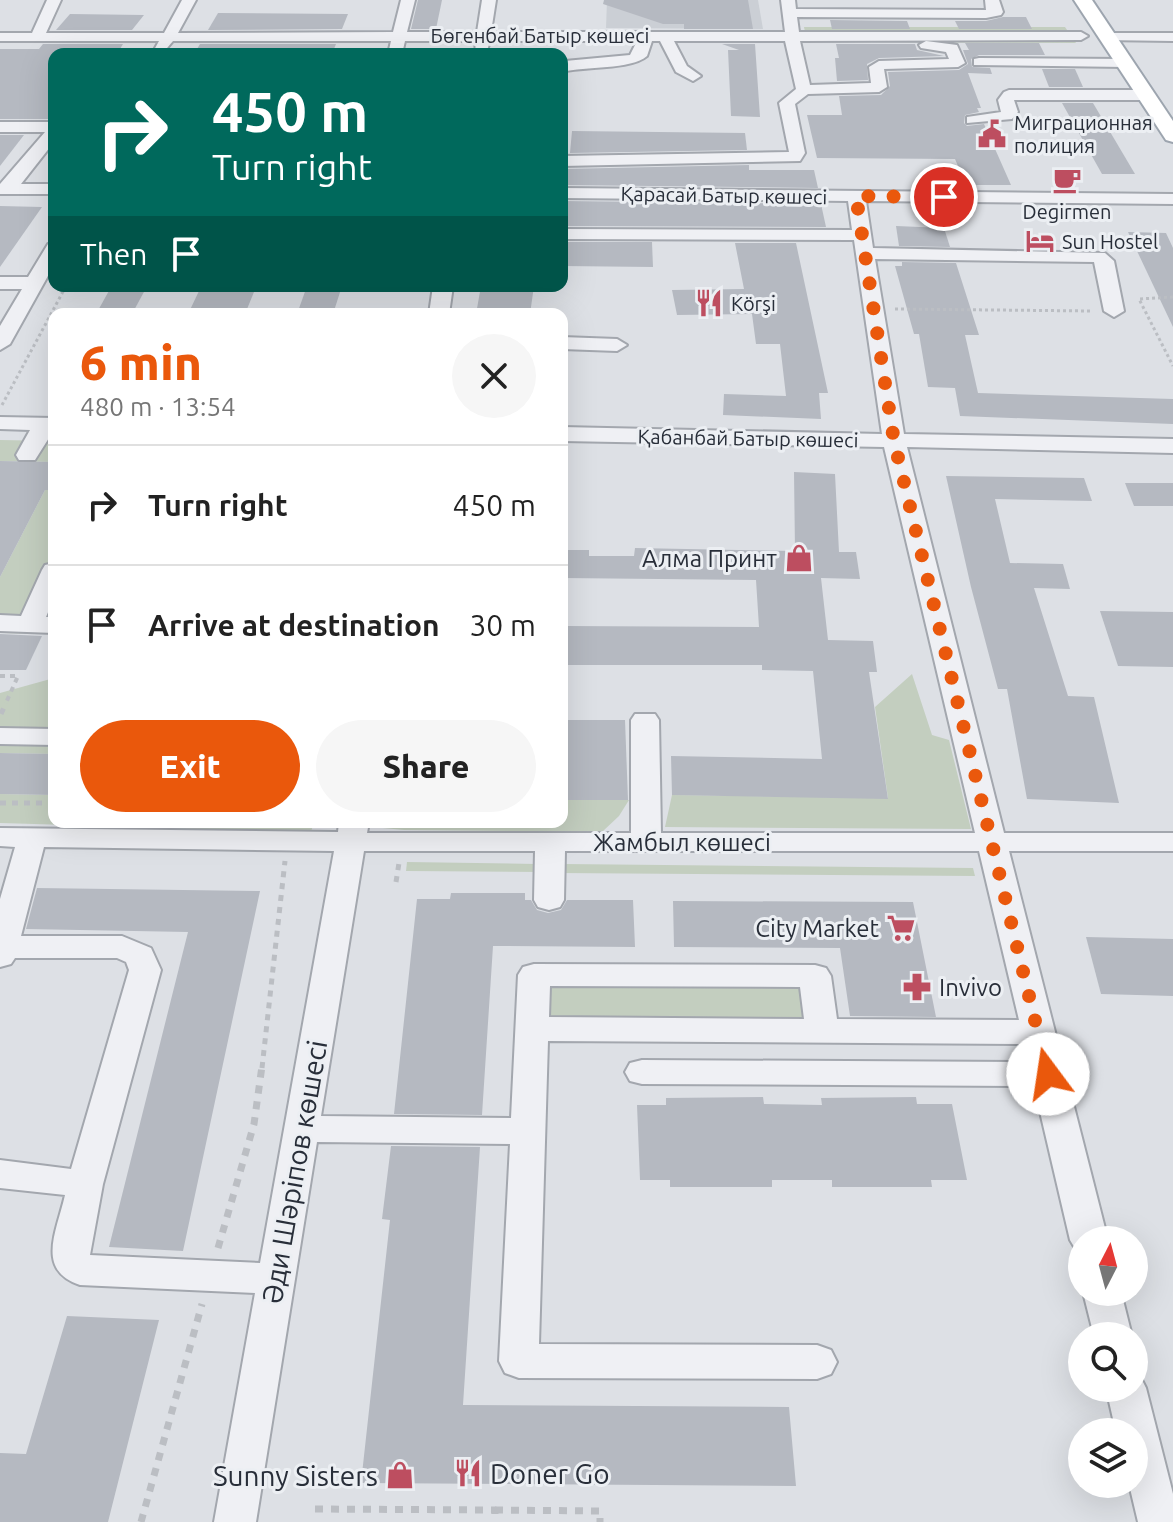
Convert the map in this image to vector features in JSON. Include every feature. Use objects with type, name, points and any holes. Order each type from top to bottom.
[{"type":"main road","points":[[1083,0],[1173,136]]},
{"type":"street","points":[[37,37],[54,0]]},
{"type":"street","points":[[162,48],[189,0]]},
{"type":"street","points":[[397,48],[408,0]]},
{"type":"street","points":[[481,48],[489,0]]},
{"type":"street","points":[[871,7],[907,3],[905,0]]},
{"type":"street","points":[[947,0],[954,14]]},
{"type":"street","points":[[804,90],[792,40],[790,6],[871,7],[954,14],[996,12],[992,0]]},
{"type":"street","name":"Бөгенбай Батыр көшесі","points":[[0,37],[483,35],[589,29],[646,35],[792,40],[1081,36]]},
{"type":"street","points":[[568,65],[640,56],[646,35]]},
{"type":"street","points":[[664,35],[681,69],[693,76]]},
{"type":"street","points":[[1107,37],[1173,37]]},
{"type":"street","points":[[568,161],[784,159],[797,153],[787,103],[804,90],[879,87],[876,67],[879,65],[958,63],[952,48],[941,45],[792,40]]},
{"type":"street","points":[[1025,63],[1041,94]]},
{"type":"street","points":[[991,66],[1125,63]]},
{"type":"street","points":[[973,120],[1006,116],[1010,112],[1006,100],[1009,95],[1145,95]]},
{"type":"street","points":[[0,127],[48,129]]},
{"type":"street","points":[[4,189],[48,136]]},
{"type":"street","points":[[4,189],[48,189]]},
{"type":"street","name":"Қарасай Батыр көшесі","points":[[568,193],[1173,199]]},
{"type":"street","points":[[856,196],[894,441],[1086,1226]]},
{"type":"street","points":[[568,234],[864,244],[1098,257],[1105,261],[1114,311]]},
{"type":"street","points":[[0,344],[48,258]]},
{"type":"street","points":[[0,283],[34,283]]},
{"type":"street","points":[[568,343],[617,345]]},
{"type":"street","points":[[0,423],[48,424]]},
{"type":"street","points":[[27,455],[48,425]]},
{"type":"street","name":"Қабанбай Батыр көшесі","points":[[568,434],[1173,446]]},
{"type":"street","points":[[0,623],[42,624],[48,597]]},
{"type":"street","points":[[645,720],[636,764],[646,842]]},
{"type":"street","points":[[0,736],[48,737]]},
{"type":"street","name":"Жамбыл көшесі","points":[[0,837],[352,832],[550,842],[1173,842]]},
{"type":"street","name":"Әди Шәріпов көшесі","points":[[235,1522],[352,832]]},
{"type":"street","points":[[32,837],[1,952],[122,947],[140,956],[145,970],[85,1184],[70,1262],[80,1270],[276,1279]]},
{"type":"street","points":[[549,900],[550,842]]},
{"type":"street","points":[[817,1362],[519,1361],[534,975],[815,976],[822,1031]]},
{"type":"street","points":[[532,1029],[1038,1032]]},
{"type":"street","points":[[642,1072],[1048,1074]]},
{"type":"street","points":[[302,1129],[528,1131]]},
{"type":"street","points":[[0,1174],[85,1184]]},
{"type":"street","points":[[1129,1402],[1159,1522]]},
{"type":"path","points":[[1173,297],[1139,299],[1173,366]]},
{"type":"path","points":[[874,309],[1145,311]]},
{"type":"path","points":[[0,409],[48,320]]},
{"type":"path","points":[[0,676],[18,676],[0,715]]},
{"type":"path","points":[[0,803],[48,803]]},
{"type":"path","points":[[141,1522],[254,1124],[274,979],[285,864]]},
{"type":"path","points":[[315,1509],[600,1511],[600,1522]]},
{"type":"path","points":[[495,1510],[495,1522]]},
{"type":"shaded area","points":[[607,0],[758,0],[763,29],[606,28]]},
{"type":"green space","points":[[804,27],[1065,27],[1076,43],[807,42]]},
{"type":"green space","points":[[0,440],[48,441],[48,462],[0,461]]},
{"type":"green space","points":[[45,490],[48,490],[48,633],[0,633],[0,577]]},
{"type":"green space","points":[[912,674],[932,735],[949,740],[971,829],[665,827],[672,795],[888,798],[875,707]]},
{"type":"green space","points":[[48,680],[48,754],[0,753],[0,693]]},
{"type":"green space","points":[[0,794],[48,795],[48,824],[0,823]]},
{"type":"green space","points":[[568,800],[629,800],[619,816],[602,832],[383,828],[568,828]]},
{"type":"green space","points":[[173,828],[312,828],[311,832]]},
{"type":"green space","points":[[407,862],[536,864],[542,872],[406,871]]},
{"type":"green space","points":[[564,864],[973,868],[975,876],[558,873]]},
{"type":"green space","points":[[534,975],[815,976],[822,1031],[532,1029]]},
{"type":"building","points":[[418,0],[442,0],[436,29],[411,29]]},
{"type":"building","points":[[604,0],[748,0],[753,29],[684,29],[684,24],[663,24],[603,4]]},
{"type":"building","points":[[218,13],[348,14],[342,29],[208,30]]},
{"type":"building","points":[[70,14],[144,15],[132,30],[56,30]]},
{"type":"building","points":[[1026,17],[1032,29],[959,29],[955,21],[986,21]]},
{"type":"building","points":[[830,20],[907,21],[910,29],[832,29]]},
{"type":"building","points":[[965,43],[1039,43],[1045,55],[979,55],[971,59],[972,67],[990,68],[992,74],[968,73],[981,108],[977,108],[979,112],[965,115],[964,123],[967,126],[984,124],[1011,185],[966,185],[955,159],[817,158],[807,115],[842,115],[839,96],[881,95],[890,86],[888,72],[959,70],[968,64],[963,50],[969,50]]},
{"type":"building","points":[[43,44],[123,44],[121,48],[48,48],[48,119],[0,119],[0,49],[39,49]]},
{"type":"building","points":[[200,44],[336,44],[334,48],[198,48]]},
{"type":"building","points":[[722,44],[755,44],[760,117],[731,116],[728,50],[739,50]]},
{"type":"building","points":[[836,44],[915,44],[917,50],[944,56],[879,58],[867,64],[868,80],[837,81],[835,58],[839,58]]},
{"type":"building","points":[[1042,69],[1075,69],[1083,87],[1049,87]]},
{"type":"building","points":[[1062,103],[1093,103],[1135,174],[1102,174]]},
{"type":"building","points":[[572,131],[745,133],[747,150],[570,153]]},
{"type":"building","points":[[0,135],[24,135],[0,166]]},
{"type":"building","points":[[749,165],[749,170],[814,170],[818,188],[568,185],[568,169]]},
{"type":"building","points":[[568,201],[821,204],[826,227],[568,226]]},
{"type":"building","points":[[0,206],[42,207],[0,267]]},
{"type":"building","points":[[896,226],[944,228],[950,247],[899,246]]},
{"type":"building","points":[[1128,232],[1166,233],[1173,248],[1173,327]]},
{"type":"building","points":[[568,242],[652,242],[653,267],[568,266]]},
{"type":"building","points":[[735,243],[796,243],[828,393],[819,393],[821,419],[723,415],[724,394],[786,396],[780,344],[756,344],[752,314],[677,315],[672,290],[744,289]]},
{"type":"building","points":[[902,262],[956,263],[979,335],[965,335],[978,393],[1173,399],[1173,424],[960,416],[955,388],[928,387],[919,334],[914,334],[895,266],[902,266]]},
{"type":"building","points":[[108,292],[144,292],[135,308],[99,308]]},
{"type":"building","points":[[199,292],[254,292],[247,308],[191,308]]},
{"type":"building","points":[[305,292],[340,292],[335,308],[299,308]]},
{"type":"building","points":[[480,292],[533,292],[531,308],[477,308]]},
{"type":"building","points":[[0,461],[48,462],[48,490],[45,490],[0,577]]},
{"type":"building","points":[[794,472],[835,474],[839,552],[856,552],[860,579],[821,578],[828,640],[873,641],[877,672],[869,672],[888,799],[672,795],[671,756],[822,759],[813,671],[762,670],[762,665],[568,665],[568,626],[759,627],[756,580],[568,578],[568,550],[589,550],[589,556],[634,556],[635,548],[795,551]]},
{"type":"building","points":[[946,476],[1084,478],[1092,501],[995,499],[1010,563],[1063,564],[1070,589],[1034,588],[1068,696],[1094,697],[1119,803],[1027,799],[1007,689],[998,689]]},
{"type":"building","points":[[1125,483],[1173,483],[1173,506],[1134,506]]},
{"type":"building","points":[[1100,611],[1173,612],[1173,667],[1118,666]]},
{"type":"building","points":[[0,634],[42,636],[26,670],[0,670]]},
{"type":"building","points":[[568,720],[625,720],[628,800],[568,800]]},
{"type":"building","points":[[0,753],[48,754],[48,795],[0,794]]},
{"type":"building","points":[[37,888],[260,891],[183,1251],[109,1247],[188,932],[26,929]]},
{"type":"building","points":[[451,893],[525,893],[525,900],[531,900],[537,910],[548,913],[561,910],[567,900],[633,900],[635,947],[493,946],[482,1115],[394,1114],[417,899],[450,899]]},
{"type":"building","points":[[673,901],[913,902],[936,1017],[850,1016],[840,948],[674,947]]},
{"type":"building","points":[[1086,937],[1173,939],[1173,996],[1101,994]]},
{"type":"building","points":[[763,1097],[764,1104],[822,1105],[821,1098],[916,1097],[917,1104],[952,1104],[967,1180],[931,1180],[932,1187],[832,1187],[832,1180],[772,1180],[772,1187],[670,1187],[670,1180],[640,1180],[637,1105],[666,1105],[666,1098]]},
{"type":"building","points":[[391,1146],[480,1147],[463,1405],[789,1407],[796,1486],[361,1483],[390,1220],[382,1219]]},
{"type":"building","points":[[67,1316],[159,1320],[108,1522],[0,1522],[0,1453],[26,1454]]},
{"type":"place","name":"Миграционная полиция","points":[[992,134]]},
{"type":"place","name":"Degirmen","points":[[1067,180]]},
{"type":"place","name":"Sun Hostel","points":[[1040,241]]},
{"type":"place","name":"Körşi","points":[[709,303]]},
{"type":"place","name":"Алма Принт","points":[[799,558]]},
{"type":"place","name":"City Market","points":[[901,928]]},
{"type":"place","name":"Invivo","points":[[917,987]]},
{"type":"place","name":"Doner Go","points":[[468,1473]]},
{"type":"place","name":"Sunny Sisters","points":[[400,1475]]},
{"type":"route","points":[[944,197],[856,196],[894,441],[1048,1074]]}]
